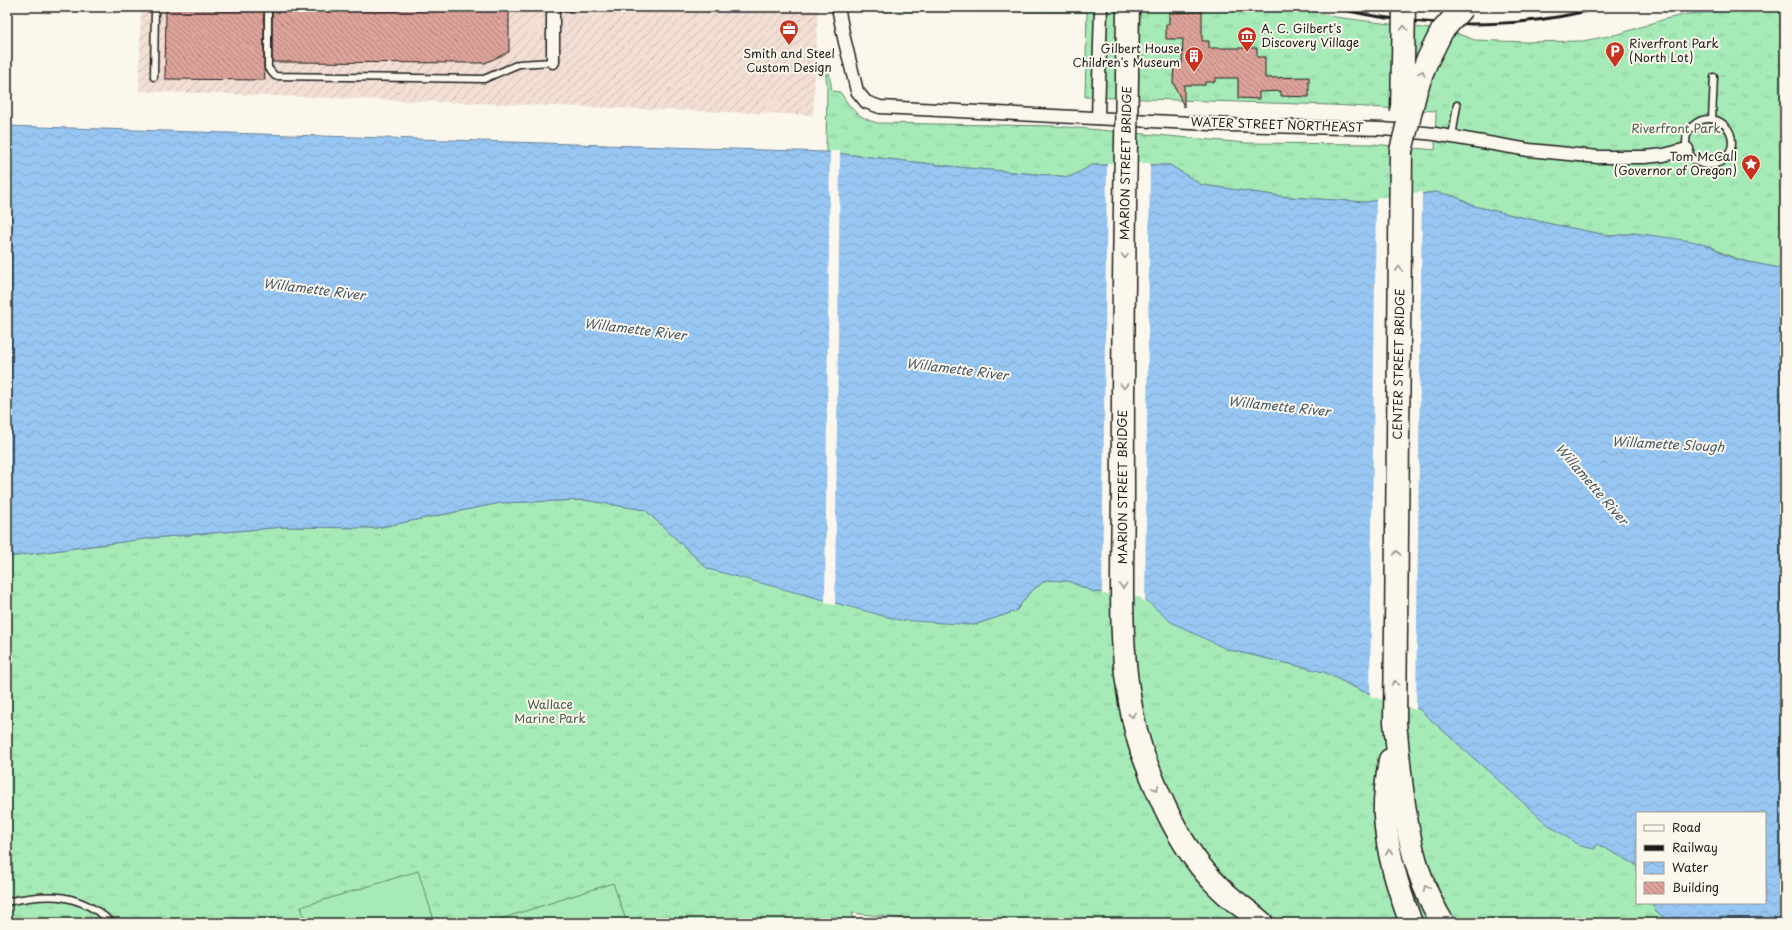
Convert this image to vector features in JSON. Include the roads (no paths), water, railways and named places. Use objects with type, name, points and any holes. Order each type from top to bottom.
[{"type":"highway","name":"MARION STREET BRIDGE","points":[[1128,7],[1123,454],[1123,632],[1126,673],[1135,731],[1153,781],[1181,836],[1218,887],[1262,923]]},
{"type":"highway","name":"CENTER STREET BRIDGE","points":[[1404,7],[1395,722],[1404,810],[1412,849],[1420,875],[1443,923]]},
{"type":"highway","points":[[1401,151],[1416,90],[1426,63],[1442,31],[1464,7]]},
{"type":"highway","name":"CENTER STREET BRIDGE","points":[[1395,722],[1387,776],[1385,814],[1390,856],[1399,890],[1411,923]]},
{"type":"highway","points":[[1218,887],[1242,923]]},
{"type":"street","points":[[552,62],[553,7]]},
{"type":"street","name":"WATER STREET NORTHEAST","points":[[838,7],[857,91],[866,102],[880,107],[1230,125],[1384,129],[1452,137],[1529,150],[1598,157],[1651,156],[1687,149]]},
{"type":"street","points":[[1098,118],[1100,7]]},
{"type":"lane","points":[[154,77],[155,7]]},
{"type":"lane","points":[[268,7],[268,68],[275,76],[484,79],[519,64],[552,62]]},
{"type":"lane","points":[[553,7],[570,7]]},
{"type":"lane","points":[[1712,119],[1714,77]]},
{"type":"lane","points":[[1452,137],[1457,105]]},
{"type":"lane","points":[[1712,119],[1723,124],[1730,134],[1731,146],[1725,158],[1719,162],[1704,164],[1691,156],[1687,149],[1686,142],[1691,127],[1704,120],[1712,119]]},
{"type":"lane","points":[[7,902],[46,895],[74,899],[90,905],[112,923]]},
{"type":"water","points":[[7,126],[826,152],[967,168],[1070,177],[1092,165],[1170,165],[1202,185],[1288,197],[1366,202],[1435,192],[1454,196],[1474,206],[1551,224],[1612,236],[1634,233],[1692,241],[1712,247],[1723,254],[1738,260],[1785,269],[1785,923],[1671,923],[1656,912],[1652,904],[1766,904],[1766,812],[1636,812],[1636,864],[1597,844],[1595,849],[1580,846],[1547,824],[1419,709],[1362,691],[1324,672],[1226,649],[1171,622],[1140,595],[1094,592],[1068,581],[1046,580],[1029,593],[1016,611],[974,625],[899,620],[708,569],[645,510],[584,500],[500,503],[376,528],[284,527],[152,538],[7,557]]},
{"type":"railway","points":[[1332,7],[1397,19],[1432,23],[1466,24],[1536,20],[1569,15],[1601,7]]},
{"type":"place","name":"Smith and Steel Custom Design","points":[[789,46]]},
{"type":"place","name":"A. C. Gilbert's Discovery Village","points":[[1247,53]]},
{"type":"place","name":"Riverfront Park (North Lot)","points":[[1615,68]]},
{"type":"place","name":"Gilbert House Children's Museum","points":[[1194,73]]},
{"type":"place","name":"Tom McCall (Governor of Oregon)","points":[[1751,181]]},
{"type":"park label","name":"Riverfront Park","points":[[1676,129]]},
{"type":"park label","name":"Wallace Marine Park","points":[[550,712]]},
{"type":"water label","name":"Willamette River","points":[[314,289]]},
{"type":"water label","name":"Willamette River","points":[[635,329]]},
{"type":"water label","name":"Willamette River","points":[[957,369]]},
{"type":"water label","name":"Willamette River","points":[[1279,406]]},
{"type":"water label","name":"Willamette Slough","points":[[1668,444]]},
{"type":"water label","name":"Willamette River","points":[[1592,484]]}]
